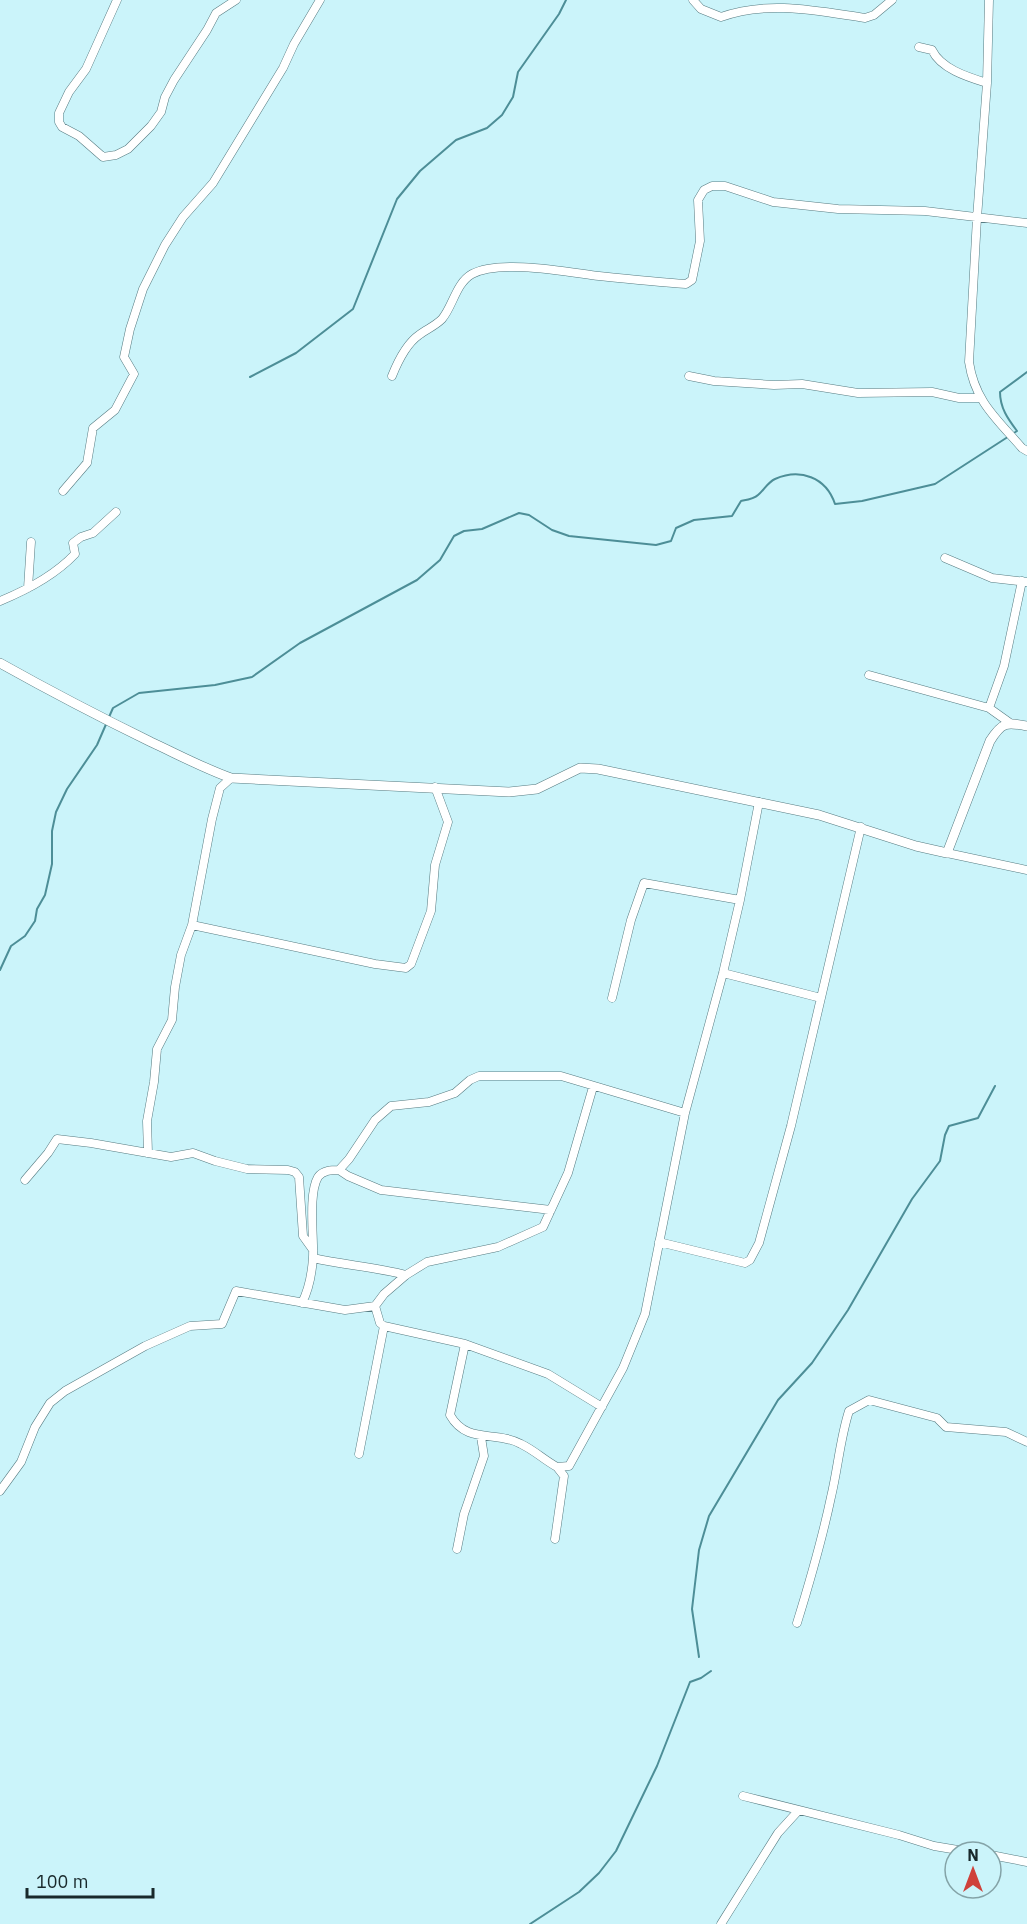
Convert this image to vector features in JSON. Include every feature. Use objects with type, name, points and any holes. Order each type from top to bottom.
[{"type":"street","points":[[117,0],[86,69],[69,92],[59,113],[59,122],[62,127],[79,136],[103,157],[116,155],[128,149],[151,126],[161,112],[165,97],[174,80],[216,13],[236,0]]},
{"type":"street","points":[[63,491],[87,463],[93,428],[116,410],[134,374],[124,357],[130,329],[143,290],[165,244],[183,217],[213,183],[284,68],[294,44],[320,0]]},
{"type":"street","points":[[693,0],[701,9],[721,17],[736,11],[793,8],[865,18],[874,15],[892,0]]},
{"type":"street","points":[[989,0],[987,82],[969,362],[972,380],[979,398],[1027,451]]},
{"type":"street","points":[[919,47],[932,50],[936,58],[956,71],[970,78],[987,82]]},
{"type":"street","points":[[392,376],[408,346],[442,319],[458,288],[471,274],[496,268],[531,268],[686,284],[692,280],[700,241],[698,200],[704,190],[712,186],[725,186],[773,202],[837,209],[925,211],[1027,223]]},
{"type":"street","points":[[689,376],[714,381],[774,385],[802,384],[858,393],[932,392],[959,398],[979,398]]},
{"type":"street","points":[[0,601],[28,588],[64,565],[75,554],[73,543],[93,533],[116,512]]},
{"type":"street","points":[[28,588],[31,542]]},
{"type":"street","points":[[945,558],[992,578],[1025,582],[1004,666],[989,708]]},
{"type":"street","points":[[0,663],[113,723],[231,778],[509,792],[537,789],[580,768],[610,771],[819,815],[916,846],[1027,870]]},
{"type":"street","points":[[869,675],[989,708],[1010,723],[1027,726]]},
{"type":"street","points":[[947,853],[990,741],[999,727],[1010,723]]},
{"type":"street","points":[[148,1153],[147,1122],[157,1049],[172,1020],[181,955],[192,925],[220,788],[231,778]]},
{"type":"street","points":[[192,925],[370,963],[406,968],[411,964],[431,911],[435,865],[448,822],[435,787]]},
{"type":"street","points":[[555,1539],[564,1476],[623,1368],[645,1314],[685,1113],[723,973],[759,802]]},
{"type":"street","points":[[659,1242],[745,1263],[750,1260],[759,1243],[785,1147],[861,827]]},
{"type":"street","points":[[612,998],[631,920],[644,883],[740,900]]},
{"type":"street","points":[[723,973],[821,998]]},
{"type":"street","points":[[339,1170],[375,1120],[391,1106],[429,1102],[454,1092],[479,1076],[561,1076],[685,1113]]},
{"type":"street","points":[[0,1491],[21,1462],[35,1427],[50,1403],[65,1391],[146,1346],[190,1326],[222,1324],[236,1291],[345,1310],[375,1306],[384,1294],[406,1275],[427,1262],[498,1247],[543,1227],[568,1173],[593,1086]]},
{"type":"street","points":[[25,1180],[57,1139],[171,1157],[193,1153],[247,1169],[288,1170],[295,1172],[299,1177],[303,1236],[313,1254],[340,1264],[380,1268],[406,1275]]},
{"type":"street","points":[[302,1303],[308,1290],[313,1254],[313,1200],[318,1177],[326,1171],[339,1170],[381,1190],[551,1210]]},
{"type":"street","points":[[375,1306],[380,1323],[384,1326],[465,1344],[548,1374],[602,1407]]},
{"type":"street","points":[[359,1454],[384,1326]]},
{"type":"street","points":[[465,1344],[450,1415],[456,1426],[481,1437],[503,1437],[520,1443],[557,1467],[564,1476]]},
{"type":"street","points":[[796,1623],[818,1553],[832,1496],[841,1435],[849,1411],[869,1400],[937,1418],[946,1427],[1006,1432],[1027,1442]]},
{"type":"street","points":[[457,1549],[464,1514],[484,1456],[481,1437]]},
{"type":"street","points":[[557,1467],[569,1466]]},
{"type":"street","points":[[743,1796],[943,1848]]},
{"type":"street","points":[[721,1924],[778,1833],[798,1811]]},
{"type":"street","points":[[1003,1858],[1027,1862]]},
{"type":"waterway","points":[[250,377],[296,353],[353,309],[397,199],[420,171],[456,140],[487,128],[502,115],[513,97],[518,72],[559,14],[566,0]]},
{"type":"waterway","points":[[109,717],[113,708],[139,693],[215,685],[252,677],[300,643],[417,580],[440,560],[454,536],[464,531],[482,529],[519,513],[529,515],[552,530],[569,536],[656,545],[671,541],[676,528],[694,520],[732,516],[741,501],[756,496],[773,480],[784,476],[803,475],[819,481],[831,495],[835,504],[862,501],[935,484],[1017,431],[1003,408],[1000,392],[1027,372]]},
{"type":"waterway","points":[[0,970],[11,946],[25,936],[35,921],[37,909],[45,895],[52,864],[52,831],[56,812],[67,789],[97,745],[107,722]]},
{"type":"waterway","points":[[699,1657],[692,1609],[699,1550],[709,1516],[778,1400],[812,1363],[848,1310],[912,1199],[940,1161],[949,1126],[978,1118],[995,1086]]},
{"type":"waterway","points":[[530,1924],[579,1892],[599,1873],[616,1851],[657,1766],[690,1682],[711,1671]]}]
